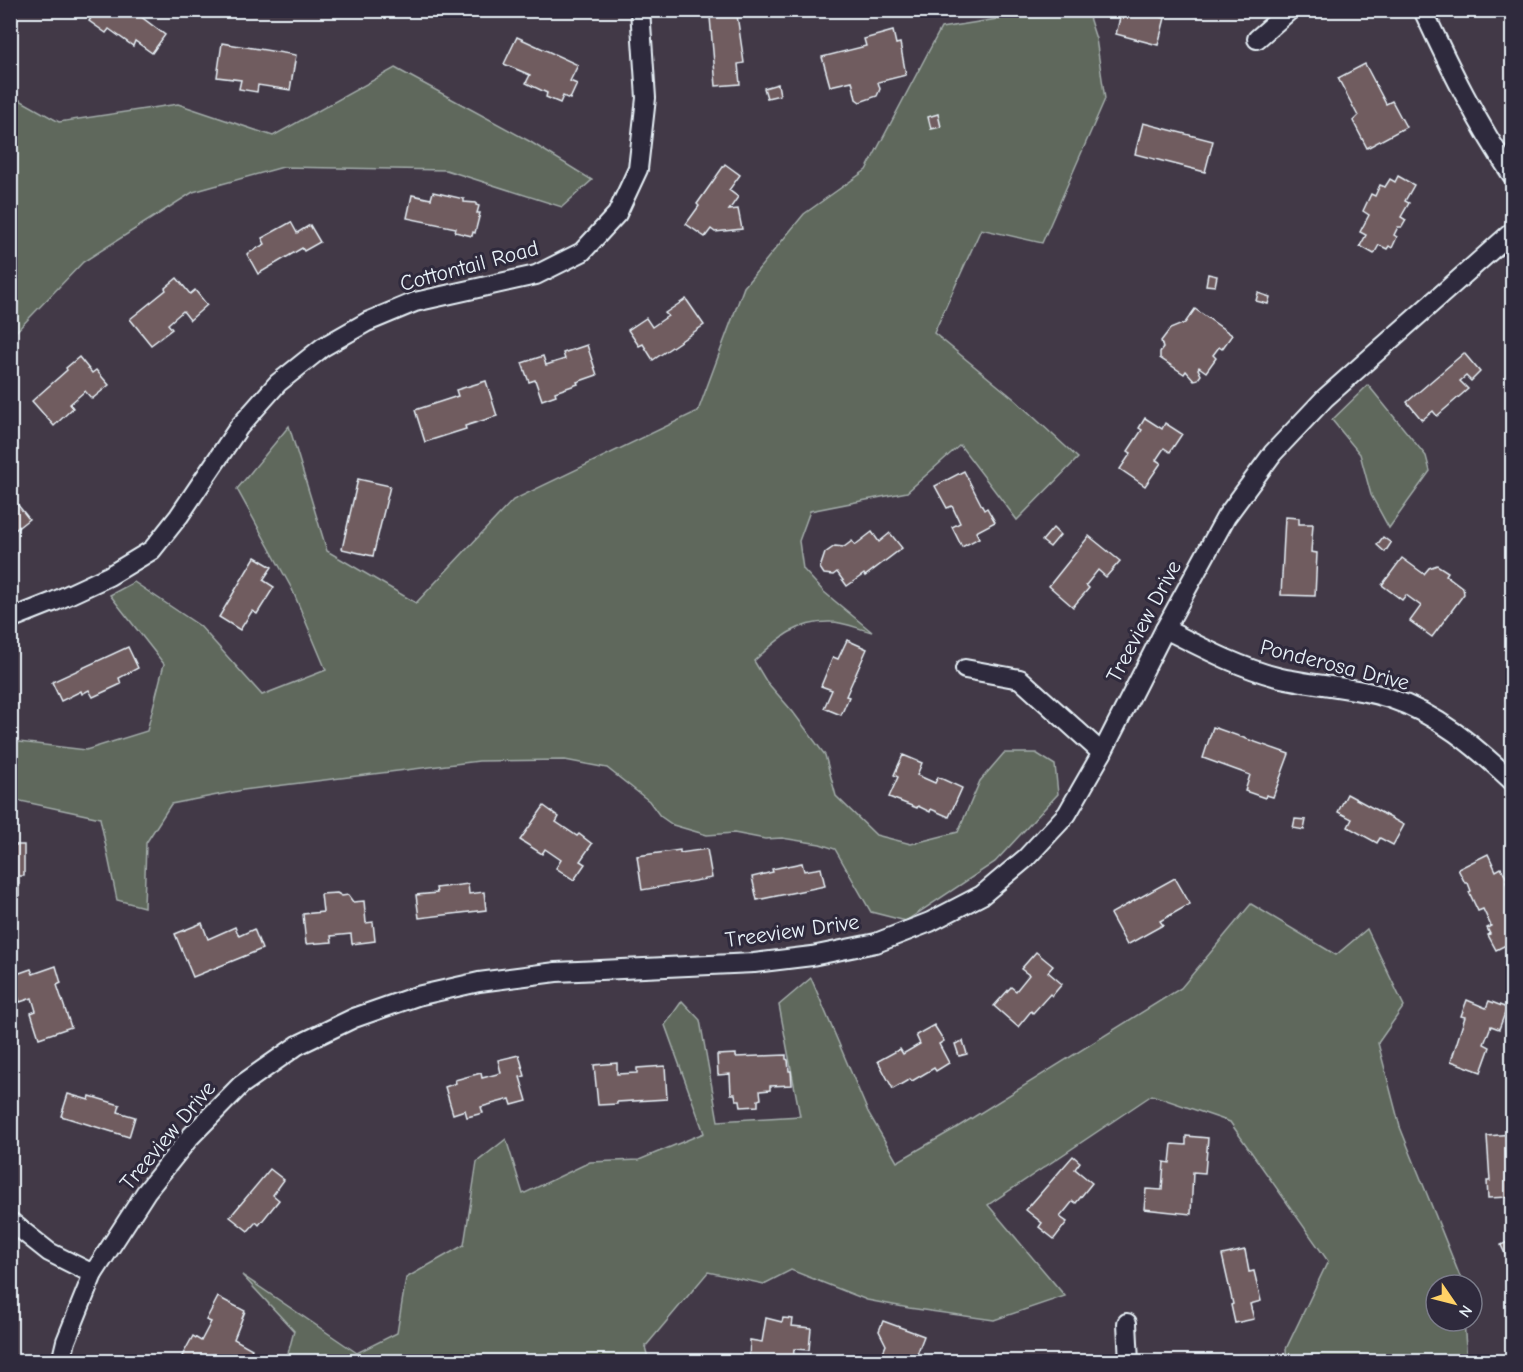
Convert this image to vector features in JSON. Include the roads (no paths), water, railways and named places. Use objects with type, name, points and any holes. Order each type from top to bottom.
[{"type":"street","name":"Cottontail Road","points":[[10,619],[109,576],[152,550],[179,516],[239,427],[278,383],[323,346],[367,322],[415,302],[536,275],[582,252],[617,214],[638,169],[646,98],[640,10]]},
{"type":"street","points":[[1257,39],[1290,10]]},
{"type":"street","points":[[1423,10],[1454,78],[1512,175]]},
{"type":"street","name":"Treeview Drive","points":[[61,1362],[66,1341],[93,1274],[146,1192],[190,1137],[241,1085],[298,1045],[364,1015],[417,996],[479,982],[556,972],[754,963],[812,956],[876,943],[930,922],[982,895],[1026,858],[1067,814],[1102,753],[1165,628],[1226,517],[1273,453],[1325,398],[1512,232]]},
{"type":"street","name":"Ponderosa Drive","points":[[1165,628],[1244,666],[1278,677],[1389,698],[1431,716],[1476,747],[1512,781]]},
{"type":"street","points":[[965,669],[1020,679],[1102,753]]},
{"type":"street","points":[[10,1221],[49,1252],[93,1274]]},
{"type":"street","points":[[1127,1323],[1129,1362]]}]
